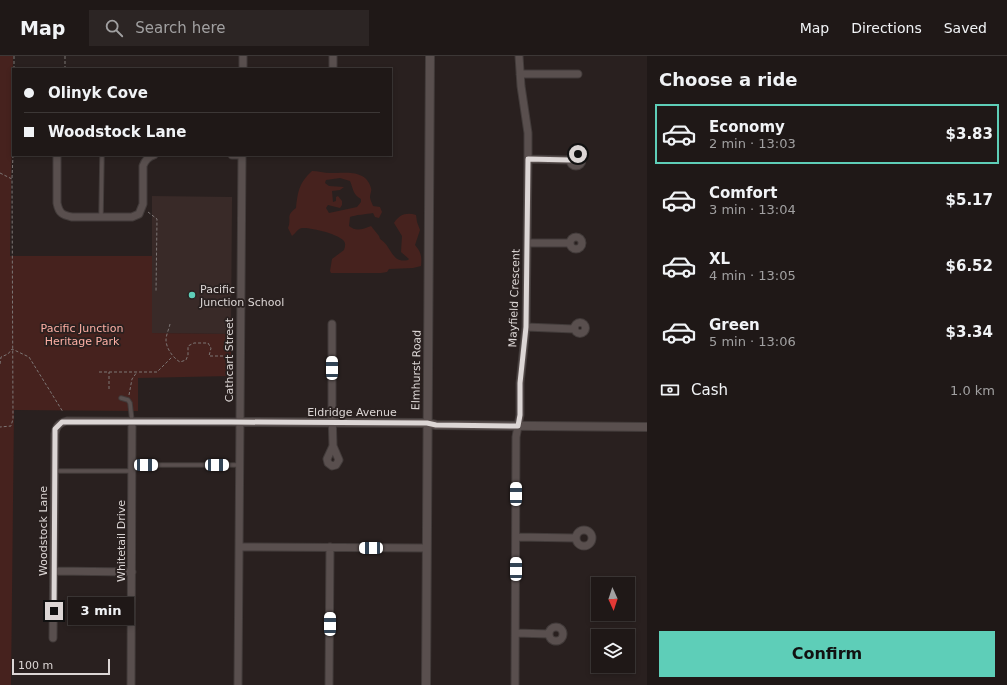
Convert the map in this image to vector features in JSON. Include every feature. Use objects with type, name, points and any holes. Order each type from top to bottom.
[{"type":"street","points":[[242,68],[243,56]]},
{"type":"street","points":[[333,56],[333,68]]},
{"type":"street","name":"Elmhurst Road","points":[[426,685],[430,56]]},
{"type":"street","name":"Mayfield Crescent","points":[[515,685],[516,437],[520,415],[520,383],[526,327],[528,159],[528,133],[519,56]]},
{"type":"street","points":[[520,74],[578,74]]},
{"type":"street","points":[[57,156],[58,211],[63,215],[72,217],[132,217],[139,214],[142,208],[143,166],[145,160],[152,156]]},
{"type":"street","name":"Cathcart Street","points":[[238,685],[242,156]]},
{"type":"street","points":[[528,159],[570,160]]},
{"type":"street","points":[[527,243],[569,243]]},
{"type":"street","points":[[332,324],[333,446]]},
{"type":"street","points":[[526,327],[574,329]]},
{"type":"street","name":"Eldridge Avenue","points":[[58,425],[62,422],[68,421],[427,423],[436,425],[647,427]]},
{"type":"street","name":"Whitetail Drive","points":[[131,685],[132,422]]},
{"type":"street","name":"Woodstock Lane","points":[[53,638],[54,471],[55,429],[58,425]]},
{"type":"street","points":[[516,537],[576,538]]},
{"type":"street","points":[[240,547],[426,548]]},
{"type":"street","points":[[329,685],[330,548]]},
{"type":"street","points":[[54,571],[132,572]]},
{"type":"street","points":[[516,633],[549,634]]},
{"type":"lane","points":[[101,216],[102,156]]},
{"type":"lane","points":[[121,398],[128,400],[130,403],[132,422]]},
{"type":"lane","points":[[54,471],[240,465]]},
{"type":"path","points":[[14,56],[14,68]]},
{"type":"path","points":[[65,56],[65,68]]},
{"type":"path","points":[[0,427],[11,426],[12,420],[13,156]]},
{"type":"path","points":[[0,173],[12,179]]},
{"type":"path","points":[[142,208],[157,218],[156,292]]},
{"type":"path","points":[[170,324],[166,342],[172,356],[180,362],[186,360],[188,355],[188,346],[191,344],[208,343],[211,348],[209,356],[232,356]]},
{"type":"path","points":[[0,364],[1,356],[8,354],[12,349]]},
{"type":"path","points":[[12,349],[29,357],[63,412]]},
{"type":"path","points":[[99,372],[157,372],[172,356]]},
{"type":"path","points":[[109,372],[109,389]]},
{"type":"path","points":[[128,400],[132,379],[137,372]]},
{"type":"shaded area","name":"Pacific Junction School","points":[[152,196],[232,197],[231,334],[152,333]]},
{"type":"green space","name":"Pacific Junction Heritage Park","points":[[0,56],[13,56],[10,256],[152,256],[152,333],[231,334],[231,376],[138,378],[138,411],[14,410],[11,685],[0,685]]},
{"type":"green space","points":[[312,171],[328,173],[354,173],[365,178],[371,188],[370,198],[373,206],[380,207],[382,212],[379,218],[375,217],[373,213],[350,217],[349,226],[354,229],[362,229],[371,226],[392,254],[402,261],[409,259],[401,252],[402,236],[394,223],[403,215],[416,215],[420,230],[415,245],[421,254],[421,266],[413,268],[389,269],[387,272],[381,273],[331,273],[332,259],[344,250],[344,241],[341,238],[331,234],[306,228],[299,229],[292,236],[288,228],[290,215],[296,208],[302,183]],"holes":[[[340,178],[350,181],[355,193],[361,199],[361,202],[357,207],[329,213],[326,208],[328,205],[340,208],[342,205],[342,201],[338,196],[336,197],[336,201],[333,202],[332,191],[340,190],[344,187],[329,186],[325,183],[326,180]]]},
{"type":"place","name":"Pacific Junction School","points":[[192,295]]},
{"type":"route","points":[[54,611],[55,429],[62,422],[427,423],[436,425],[518,426],[520,415],[521,370],[526,327],[528,159],[570,160],[574,154],[578,154]]}]
